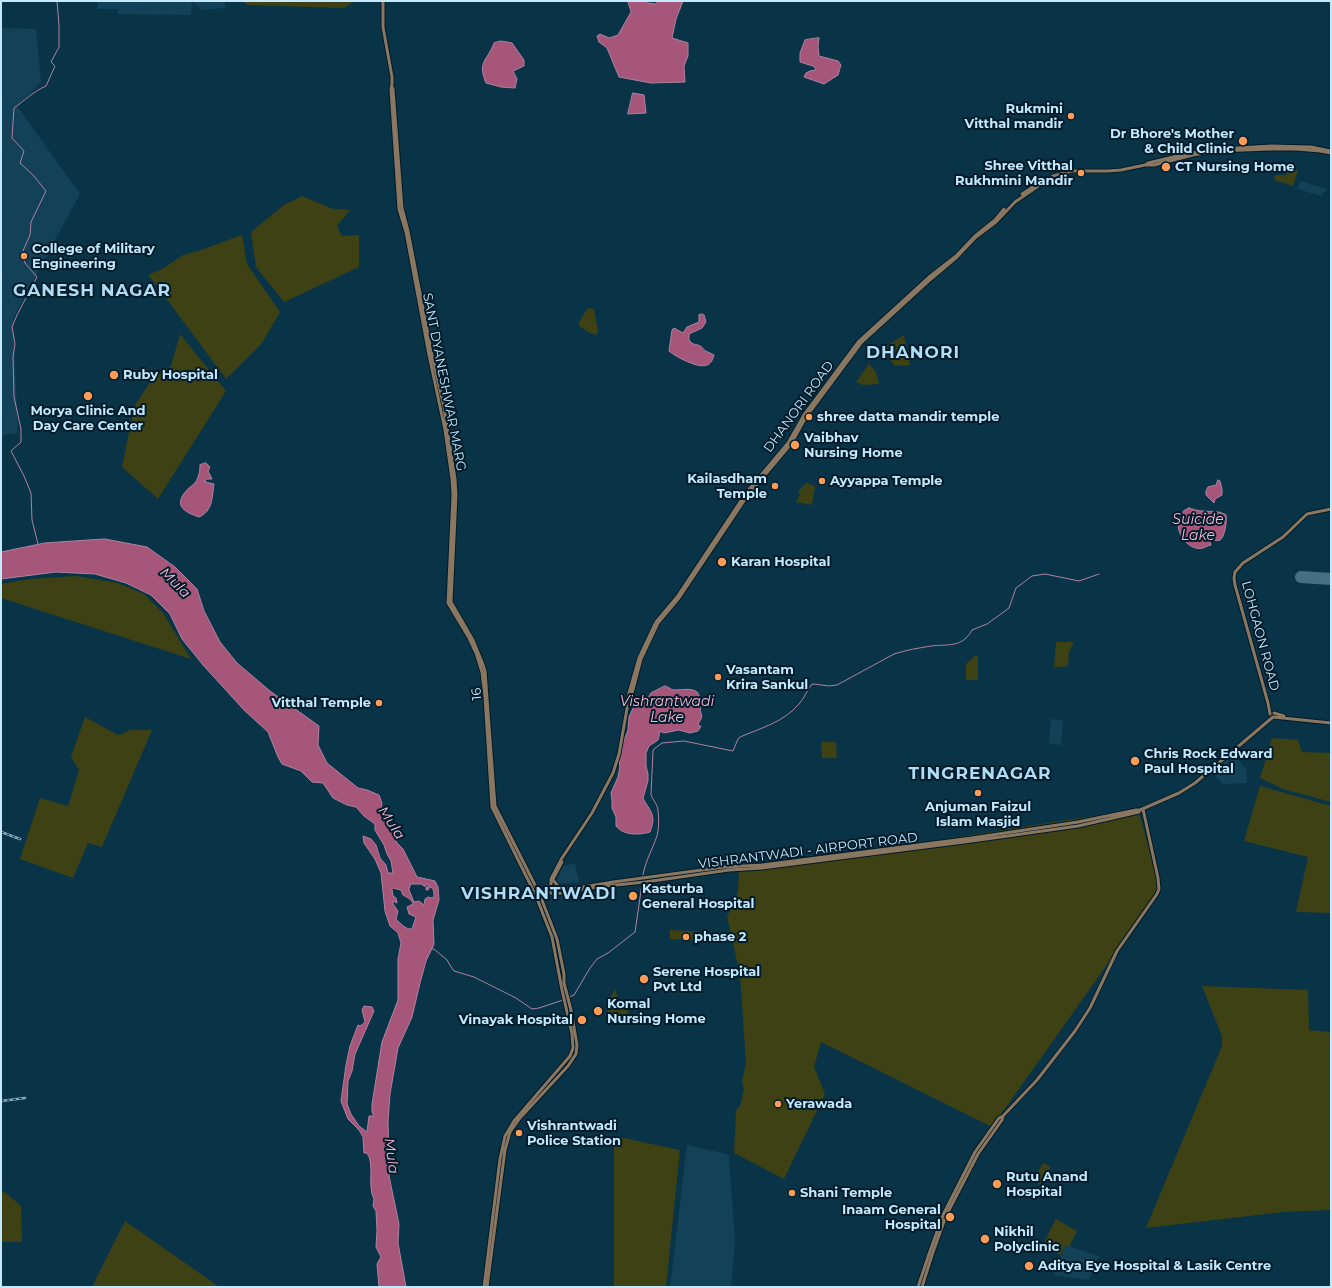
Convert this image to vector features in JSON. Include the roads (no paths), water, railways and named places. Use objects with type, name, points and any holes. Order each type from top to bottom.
[{"type":"main road","name":"SANT DYANESHWAR MARG","points":[[383,1],[383,26],[392,77],[391,90],[400,209],[407,237],[428,355],[445,422],[448,440],[453,490],[449,602]]},
{"type":"main road","points":[[1145,165],[1148,162],[1220,148],[1268,146],[1311,147],[1331,152]]},
{"type":"main road","points":[[1145,165],[1154,165],[1186,156],[1217,151],[1310,149],[1331,152]]},
{"type":"main road","name":"DHANORI ROAD","points":[[547,892],[552,881],[551,879],[566,850],[588,820],[614,769],[628,702],[630,701],[641,659],[656,624],[681,593],[748,495],[791,444],[802,420],[861,343],[894,311],[948,263],[958,257],[974,238],[996,222],[1010,206],[1031,189],[1052,176],[1072,171],[1112,170],[1145,165]]},
{"type":"main road","name":"LOHGAON ROAD","points":[[1272,715],[1235,585],[1234,575],[1240,566],[1283,537],[1307,514],[1331,509]]},
{"type":"main road","name":"16","points":[[449,602],[473,640],[485,671],[492,794],[495,806],[537,889]]},
{"type":"main road","points":[[1272,715],[1281,718],[1331,722]]},
{"type":"main road","points":[[1272,715],[1331,722]]},
{"type":"main road","name":"VISHRANTWADI - AIRPORT ROAD","points":[[538,895],[553,889],[571,889],[607,883],[640,881],[724,868],[762,865],[965,839],[1078,822],[1142,810],[1179,793],[1195,783],[1272,715]]},
{"type":"main road","points":[[492,794],[492,804],[495,814],[538,895],[559,947],[565,995]]},
{"type":"main road","points":[[918,1287],[943,1214],[975,1152],[999,1118],[1003,1116],[1034,1083],[1075,1031],[1090,1008],[1117,951],[1158,894],[1158,881],[1142,810]]},
{"type":"main road","points":[[552,881],[558,886]]},
{"type":"main road","points":[[487,1287],[503,1159],[508,1137],[516,1122],[568,1066],[576,1054],[576,1038],[552,937],[537,889],[547,892]]},
{"type":"main road","points":[[484,1287],[500,1159],[505,1136],[517,1116],[570,1056],[573,1048],[567,1003]]},
{"type":"main road","points":[[922,1287],[946,1216],[978,1154],[1002,1120],[1003,1116]]},
{"type":"water","points":[[628,1],[646,1],[647,3],[656,4],[658,1],[683,1],[676,19],[672,38],[688,43],[688,56],[684,66],[685,82],[651,83],[619,77],[607,48],[599,42],[597,36],[600,34],[609,38],[618,35],[631,12]]},
{"type":"water","points":[[819,38],[819,56],[838,61],[841,65],[838,75],[824,84],[804,77],[806,73],[816,69],[813,66],[800,62],[800,53],[805,40]]},
{"type":"water","points":[[501,41],[512,43],[524,60],[524,66],[513,71],[517,79],[515,88],[501,87],[486,83],[483,76],[482,70],[484,62],[494,43]]},
{"type":"water","points":[[633,93],[644,95],[646,113],[628,114]]},
{"type":"water","points":[[699,315],[704,315],[706,322],[702,328],[689,334],[689,340],[693,344],[700,346],[714,355],[710,364],[703,366],[688,362],[669,351],[672,330],[674,328],[683,333],[687,327],[699,322]]},
{"type":"water","points":[[206,463],[210,467],[208,471],[212,479],[206,479],[205,482],[214,484],[213,494],[207,511],[199,517],[189,513],[180,504],[183,495],[195,483],[199,474],[200,465]]},
{"type":"water","points":[[1218,480],[1220,481],[1222,495],[1215,499],[1214,503],[1206,495],[1206,491],[1208,487],[1216,485]]},
{"type":"water","name":"Suicide Lake","points":[[1189,508],[1200,511],[1223,513],[1226,515],[1225,529],[1222,538],[1220,540],[1210,541],[1211,545],[1200,549],[1185,541],[1181,535],[1178,523],[1179,517]]},
{"type":"water","points":[[105,539],[147,547],[175,567],[197,589],[204,611],[220,642],[237,663],[270,691],[319,726],[318,745],[327,763],[358,788],[379,795],[382,803],[381,810],[397,843],[403,849],[417,877],[435,881],[438,887],[439,900],[433,920],[434,944],[426,961],[412,1017],[398,1048],[390,1094],[388,1121],[389,1176],[399,1224],[398,1243],[406,1287],[379,1287],[377,1264],[381,1257],[376,1247],[376,1211],[373,1206],[374,1199],[371,1188],[369,1158],[367,1153],[364,1153],[363,1137],[359,1130],[348,1119],[341,1101],[350,1046],[358,1025],[360,1026],[365,1022],[362,1010],[364,1006],[372,1007],[374,1011],[355,1054],[352,1071],[348,1081],[347,1104],[351,1114],[359,1126],[367,1132],[369,1116],[374,1116],[372,1112],[372,1104],[382,1042],[398,1000],[398,959],[401,943],[398,933],[390,926],[385,911],[381,873],[375,859],[364,843],[363,836],[371,839],[376,845],[380,858],[386,865],[388,873],[393,873],[391,861],[375,830],[375,824],[364,816],[356,807],[347,805],[333,798],[323,783],[312,782],[301,771],[282,764],[268,732],[244,710],[203,665],[182,639],[170,614],[151,595],[126,583],[95,574],[56,572],[1,579],[1,552],[45,543]],"holes":[[[411,884],[421,884],[426,887],[425,885],[428,884],[426,890],[430,887],[432,888],[434,891],[434,897],[428,897],[425,899],[424,905],[419,901],[414,902],[409,890]],[[393,888],[401,890],[403,895],[410,899],[413,903],[407,907],[409,914],[416,917],[412,929],[405,927],[396,919],[398,911],[393,904],[393,901],[397,903],[396,898],[393,896]]]},
{"type":"water","name":"Vishrantwadi Lake","points":[[665,686],[673,690],[687,689],[698,693],[702,716],[698,724],[701,726],[698,731],[690,733],[679,730],[664,733],[660,731],[658,740],[649,746],[646,753],[648,781],[643,798],[653,817],[650,832],[632,834],[623,832],[616,826],[616,817],[612,808],[611,793],[618,777],[620,767],[619,760],[622,745],[628,730],[629,717],[636,702],[647,699],[651,693]]},
{"type":"waterway","points":[[38,544],[32,520],[31,493],[11,451],[21,442],[21,429],[14,397],[13,357],[15,344],[12,327],[37,277],[25,263],[22,253],[30,235],[31,222],[46,191],[33,175],[20,163],[24,151],[12,138],[14,108],[33,93],[46,86],[55,66],[51,62],[59,47],[57,1]]},
{"type":"waterway","points":[[642,881],[646,863],[658,830],[658,809],[651,794],[653,751],[662,743],[684,741],[733,751],[740,737],[772,724],[793,710],[801,702],[811,685],[837,685],[894,654],[931,646],[949,645],[964,640],[972,630],[987,624],[1009,608],[1016,588],[1032,576],[1045,574],[1079,581],[1099,574]]},
{"type":"waterway","points":[[569,997],[574,995],[597,959],[608,953],[635,932],[642,884]]},
{"type":"waterway","points":[[431,949],[434,949],[447,960],[454,971],[474,977],[516,998],[532,1009],[563,1000]]},
{"type":"waterway","name":"Mula","points":[[401,1023],[407,1006]]},
{"type":"railway","points":[[1,832],[20,839]]},
{"type":"railway","points":[[1,1101],[25,1098]]},
{"type":"place","name":"Rukmini Vitthal mandir","points":[[1071,116]]},
{"type":"place","name":"Dr Bhore's Mother & Child Clinic","points":[[1243,141]]},
{"type":"place","name":"CT Nursing Home","points":[[1166,167]]},
{"type":"place","name":"Shree Vitthal Rukhmini Mandir","points":[[1081,173]]},
{"type":"place","name":"College of Military Engineering","points":[[24,256]]},
{"type":"place","name":"Ruby Hospital","points":[[114,375]]},
{"type":"place","name":"Morya Clinic And Day Care Center","points":[[88,396]]},
{"type":"place","name":"shree datta mandir temple","points":[[809,417]]},
{"type":"place","name":"Vaibhav Nursing Home","points":[[795,445]]},
{"type":"place","name":"Ayyappa Temple","points":[[822,481]]},
{"type":"place","name":"Kailasdham Temple","points":[[775,486]]},
{"type":"place","name":"Karan Hospital","points":[[722,562]]},
{"type":"place","name":"Vasantam Krira Sankul","points":[[718,677]]},
{"type":"place","name":"Vitthal Temple","points":[[379,703]]},
{"type":"place","name":"Chris Rock Edward Paul Hospital","points":[[1135,761]]},
{"type":"place","name":"Anjuman Faizul Islam Masjid","points":[[978,793]]},
{"type":"place","name":"Kasturba General Hospital","points":[[633,896]]},
{"type":"place","name":"phase 2","points":[[686,937]]},
{"type":"place","name":"Serene Hospital Pvt Ltd","points":[[644,979]]},
{"type":"place","name":"Komal Nursing Home","points":[[598,1011]]},
{"type":"place","name":"Vinayak Hospital","points":[[582,1020]]},
{"type":"place","name":"Yerawada","points":[[778,1104]]},
{"type":"place","name":"Vishrantwadi Police Station","points":[[519,1133]]},
{"type":"place","name":"Rutu Anand Hospital","points":[[997,1184]]},
{"type":"place","name":"Shani Temple","points":[[792,1193]]},
{"type":"place","name":"Inaam General Hospital","points":[[950,1217]]},
{"type":"place","name":"Nikhil Polyclinic","points":[[985,1239]]},
{"type":"place","name":"Aditya Eye Hospital & Lasik Centre","points":[[1029,1266]]},
{"type":"district","name":"GANESH NAGAR","points":[[92,291]]},
{"type":"district","name":"DHANORI","points":[[913,353]]},
{"type":"district","name":"TINGRENAGAR","points":[[980,774]]},
{"type":"district","name":"VISHRANTWADI","points":[[539,894]]}]
